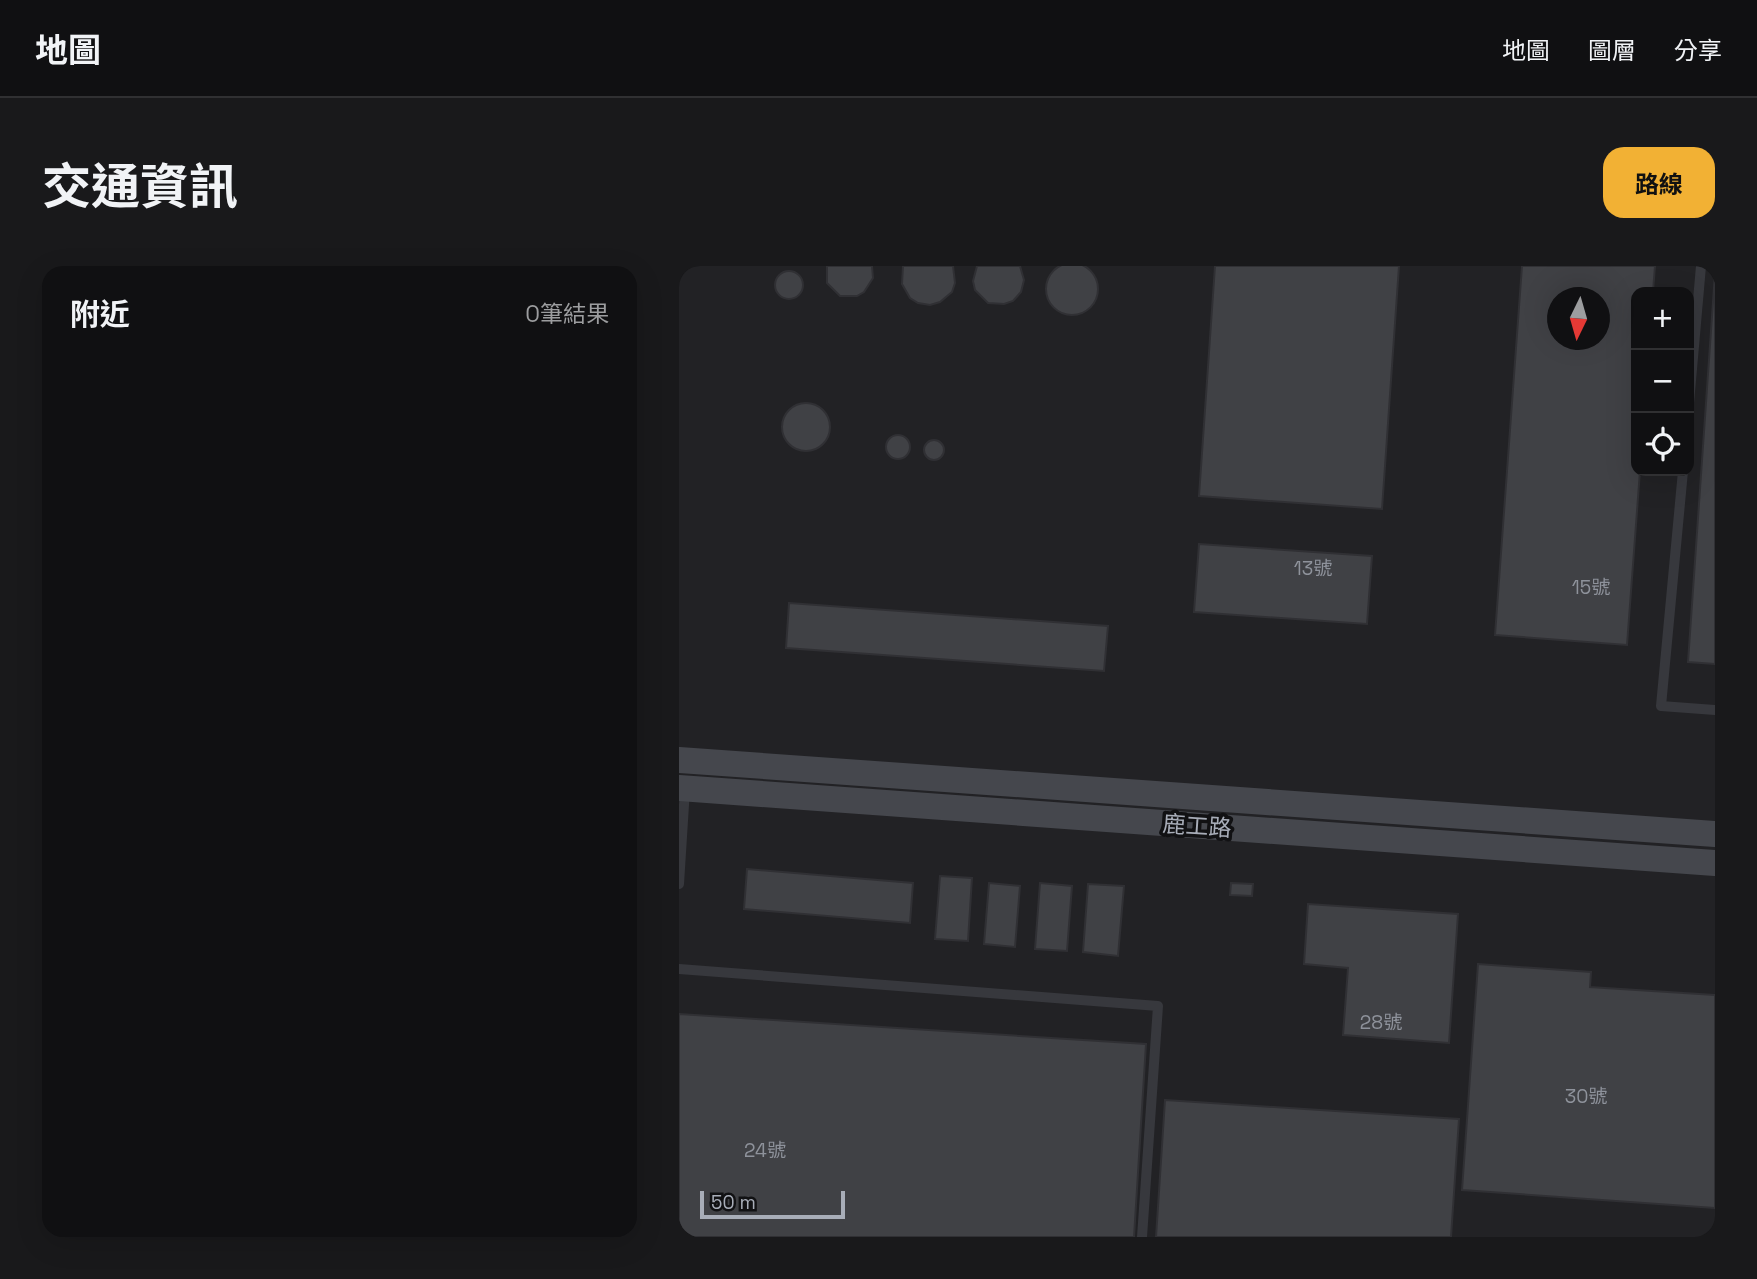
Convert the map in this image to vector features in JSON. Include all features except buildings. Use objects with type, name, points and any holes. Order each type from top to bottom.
[{"type":"street","name":"鹿工路","points":[[679,760],[1715,834]]},
{"type":"street","name":"鹿工路","points":[[682,789],[1715,863]]},
{"type":"lane","points":[[1694,350],[1701,266]]},
{"type":"lane","points":[[1683,476],[1661,706],[1715,710]]},
{"type":"lane","points":[[679,884],[682,789]]},
{"type":"lane","points":[[679,969],[1158,1006],[1142,1237]]},
{"type":"shaded area","points":[[679,266],[1715,266],[1715,1237],[679,1237]]}]
